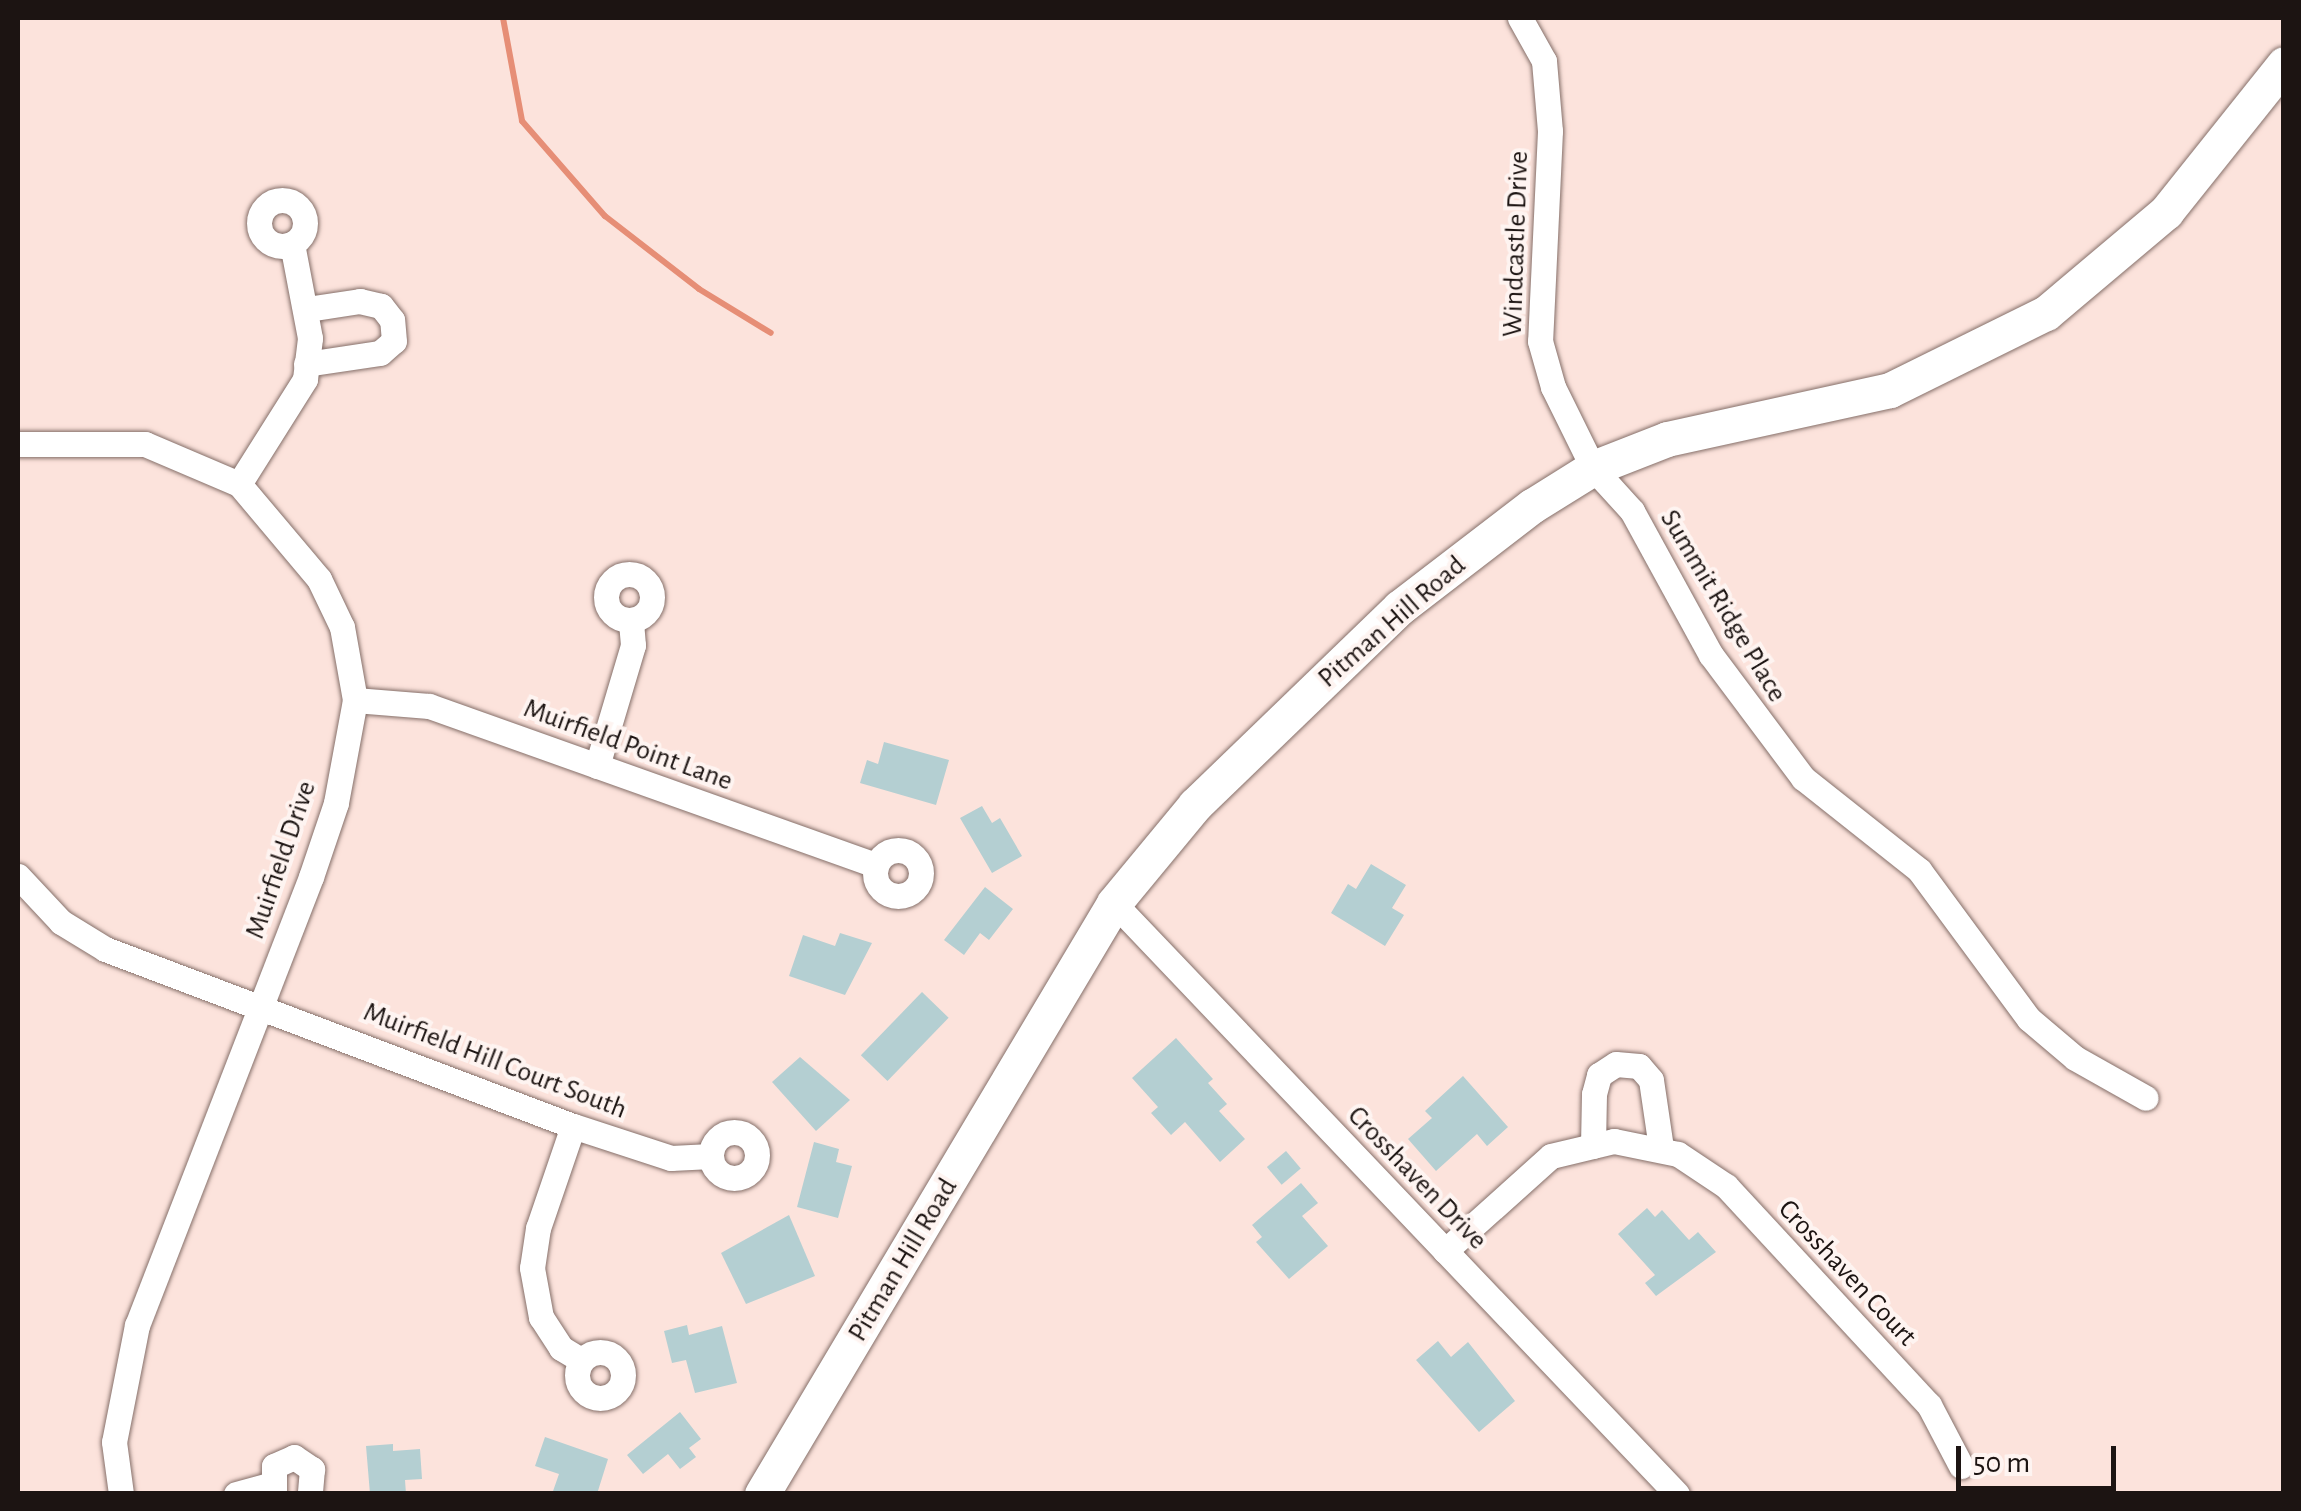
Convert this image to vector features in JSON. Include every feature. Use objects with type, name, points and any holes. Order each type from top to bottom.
[{"type":"street","name":"Windcastle Drive","points":[[1520,18],[1544,61],[1550,130],[1540,341],[1553,387],[1594,468]]},
{"type":"street","name":"Pitman Hill Road","points":[[762,1494],[1114,903],[1195,805],[1399,608],[1532,506],[1594,468],[1667,439],[1890,390],[2046,314],[2166,212],[2284,64]]},
{"type":"street","points":[[238,484],[279,428],[306,364],[307,309],[292,244]]},
{"type":"street","points":[[306,364],[380,353],[394,340],[392,320],[381,306],[360,301],[307,309]]},
{"type":"street","name":"Muirfield Drive","points":[[18,444],[146,444],[238,484],[319,578],[342,627],[355,700],[336,803],[137,1325],[114,1442],[121,1494]]},
{"type":"street","name":"Summit Ridge Place","points":[[1594,468],[1632,510],[1710,655],[1802,778],[1919,870],[2028,1018],[2074,1058],[2146,1098]]},
{"type":"street","points":[[597,766],[633,645],[631,620]]},
{"type":"street","name":"Muirfield Point Lane","points":[[355,700],[429,706],[876,865]]},
{"type":"street","name":"Muirfield Hill Court South","points":[[19,883],[61,922],[106,949],[260,1004],[573,1126],[671,1158],[711,1156]]},
{"type":"street","name":"Crosshaven Drive","points":[[1114,903],[1677,1494]]},
{"type":"street","points":[[1593,1146],[1594,1094],[1599,1075],[1616,1064],[1639,1066],[1651,1080],[1662,1148]]},
{"type":"street","points":[[573,1126],[538,1228],[532,1268],[542,1317],[561,1348],[582,1360]]},
{"type":"street","name":"Crosshaven Court","points":[[1445,1251],[1552,1156],[1614,1141],[1662,1148],[1726,1186],[1929,1405],[1962,1466]]},
{"type":"street","points":[[236,1494],[272,1489],[274,1466],[294,1457],[312,1469],[310,1494]]},
{"type":"building","points":[[884,742],[949,760],[936,805],[860,783],[867,760],[878,764]]},
{"type":"building","points":[[982,806],[992,823],[1000,818],[1022,856],[992,873],[960,818]]},
{"type":"building","points":[[1371,864],[1406,885],[1392,908],[1404,915],[1385,946],[1331,913],[1348,884],[1356,889]]},
{"type":"building","points":[[985,887],[1013,909],[989,940],[980,933],[964,955],[944,940]]},
{"type":"building","points":[[840,933],[872,943],[845,995],[789,976],[803,935],[835,946]]},
{"type":"building","points":[[922,992],[949,1018],[887,1081],[861,1055]]},
{"type":"building","points":[[1176,1038],[1213,1079],[1208,1083],[1227,1104],[1219,1111],[1245,1139],[1220,1162],[1185,1122],[1171,1135],[1151,1113],[1158,1107],[1132,1078]]},
{"type":"building","points":[[800,1057],[850,1100],[816,1131],[772,1082]]},
{"type":"building","points":[[1463,1076],[1508,1127],[1487,1146],[1477,1134],[1436,1171],[1408,1139],[1432,1118],[1425,1111]]},
{"type":"building","points":[[814,1142],[839,1149],[836,1162],[852,1166],[838,1218],[797,1207]]},
{"type":"building","points":[[1286,1151],[1301,1169],[1282,1185],[1267,1167]]},
{"type":"building","points":[[1301,1183],[1318,1203],[1302,1216],[1328,1246],[1289,1279],[1256,1242],[1262,1237],[1252,1225]]},
{"type":"building","points":[[1647,1208],[1655,1217],[1662,1210],[1689,1240],[1698,1232],[1716,1252],[1656,1296],[1645,1283],[1655,1275],[1618,1234]]},
{"type":"building","points":[[789,1215],[815,1276],[746,1304],[721,1253]]},
{"type":"building","points":[[687,1325],[689,1335],[722,1326],[737,1383],[695,1393],[686,1360],[672,1363],[664,1331]]},
{"type":"building","points":[[1438,1341],[1451,1357],[1468,1342],[1515,1401],[1479,1432],[1416,1360]]},
{"type":"building","points":[[680,1412],[701,1439],[689,1448],[696,1457],[680,1469],[668,1454],[643,1474],[627,1455]]},
{"type":"building","points":[[545,1437],[608,1459],[597,1494],[552,1494],[559,1474],[535,1466]]},
{"type":"building","points":[[393,1444],[393,1451],[420,1449],[422,1479],[405,1480],[406,1494],[370,1494],[366,1446]]},
{"type":"waterway","points":[[503,18],[522,121],[605,216],[699,289],[771,333]]}]
